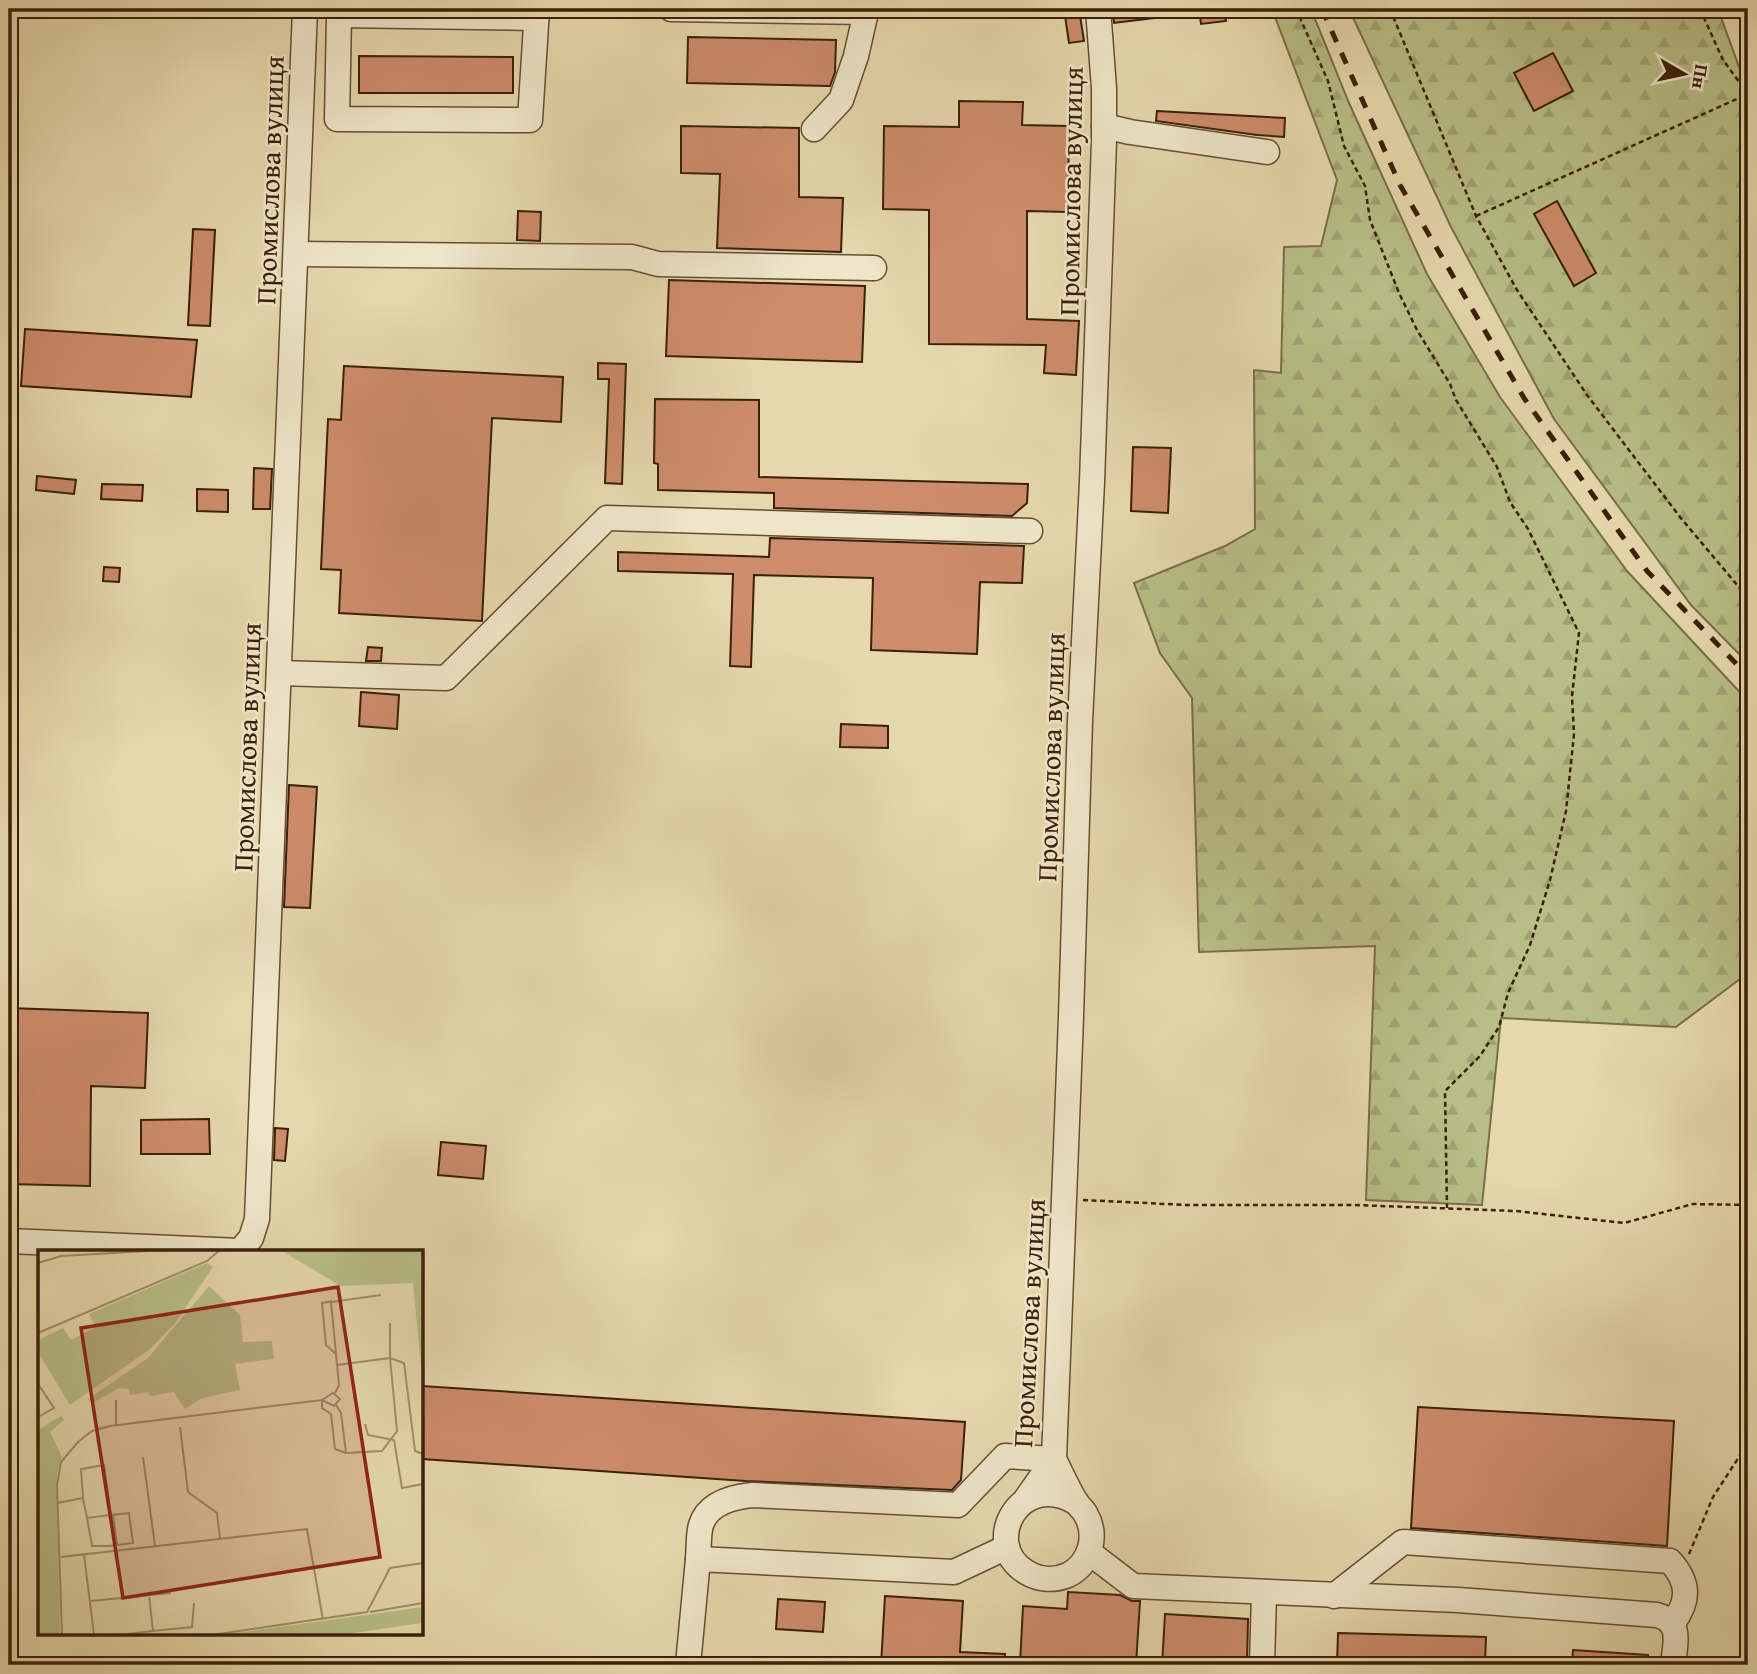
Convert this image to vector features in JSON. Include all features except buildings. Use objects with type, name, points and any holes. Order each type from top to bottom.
[{"type":"street","name":"Промислова вулиця","points":[[241,1250],[251,1238],[257,1219],[305,9]]},
{"type":"street","points":[[670,9],[866,10],[856,56],[841,100],[814,128]]},
{"type":"street","name":"Промислова вулиця","points":[[1026,1499],[1054,1459],[1104,126],[1098,9]]},
{"type":"street","points":[[339,12],[537,13],[530,120],[337,119],[339,12]]},
{"type":"street","points":[[302,115],[338,115]]},
{"type":"street","points":[[1104,126],[1267,152]]},
{"type":"street","points":[[296,254],[632,257],[658,264],[874,268]]},
{"type":"street","points":[[279,673],[446,678],[607,518],[1030,531]]},
{"type":"street","name":"Промислова вулиця","points":[[9,1241],[64,1248],[181,1250]]},
{"type":"street","points":[[688,1665],[701,1524],[712,1508],[734,1496],[958,1505],[1005,1456],[1054,1459],[1091,1526],[1090,1553],[1072,1573],[1046,1579],[1021,1569],[1013,1559],[1007,1546],[1009,1520],[1016,1508],[1026,1499],[1039,1494],[1066,1496],[1077,1503]]},
{"type":"street","points":[[1334,1596],[1403,1542],[1670,1561],[1681,1573],[1685,1588],[1685,1600],[1673,1623]]},
{"type":"street","points":[[698,1559],[954,1572],[1007,1546]]},
{"type":"street","points":[[1090,1553],[1133,1586],[1458,1601],[1657,1615],[1673,1623],[1675,1629],[1673,1665]]},
{"type":"street","points":[[1262,1665],[1264,1593]]},
{"type":"path","points":[[1296,9],[1328,81],[1345,146],[1365,186],[1370,220],[1399,293],[1467,419],[1497,467],[1510,502],[1528,529],[1580,633],[1566,811],[1550,880],[1530,945],[1508,993],[1499,1027],[1480,1056],[1445,1091],[1447,1208]]},
{"type":"path","points":[[1390,9],[1476,216],[1517,290],[1587,395],[1680,517],[1748,598]]},
{"type":"path","points":[[1476,216],[1748,94],[1723,60],[1700,9]]},
{"type":"path","points":[[1065,1199],[1187,1205],[1447,1208],[1516,1211],[1624,1223],[1693,1203],[1748,1205]]},
{"type":"path","points":[[1681,1573],[1713,1497],[1748,1443]]},
{"type":"green space","points":[[1272,9],[1311,9],[1349,103],[1427,274],[1500,397],[1627,571],[1748,701],[1748,973],[1676,1027],[1501,1018],[1482,1205],[1366,1200],[1375,946],[1199,952],[1192,698],[1160,653],[1134,583],[1225,546],[1255,529],[1254,370],[1281,373],[1284,247],[1321,246],[1337,180]]},
{"type":"green space","points":[[1349,9],[1718,9],[1748,92],[1748,663],[1691,605],[1554,419],[1451,227]]},
{"type":"railway","points":[[1322,9],[1400,185],[1524,398],[1647,571],[1748,676]]}]
